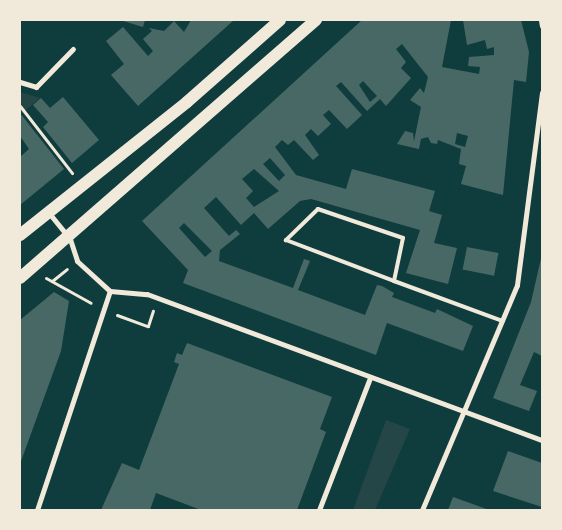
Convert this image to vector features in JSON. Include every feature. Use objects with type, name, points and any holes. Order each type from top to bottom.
[{"type":"main road","points":[[20,235],[81,184],[187,102],[280,20]]},
{"type":"main road","points":[[20,278],[70,239],[316,20]]},
{"type":"street","points":[[541,20],[542,26]]},
{"type":"street","points":[[20,82],[36,86],[73,49]]},
{"type":"street","points":[[422,510],[503,321],[523,254],[542,93]]},
{"type":"street","points":[[48,212],[70,239],[77,261],[110,291],[148,294],[370,378],[542,440]]},
{"type":"street","points":[[37,510],[110,291]]},
{"type":"street","points":[[319,510],[370,378]]},
{"type":"lane","points":[[394,281],[403,238],[318,209],[286,240],[394,281],[503,321]]},
{"type":"path","points":[[20,106],[81,184]]},
{"type":"path","points":[[52,281],[77,261]]},
{"type":"shaded area","points":[[20,92],[40,98],[20,115]]},
{"type":"shaded area","points":[[386,420],[410,429],[375,510],[353,510]]},
{"type":"building","points":[[120,20],[145,20],[143,27]]},
{"type":"building","points":[[191,20],[234,20],[138,106],[111,75],[124,64],[106,41],[123,27],[148,56],[153,51],[143,39],[152,31],[149,28],[164,31],[174,21],[184,32]]},
{"type":"building","points":[[362,20],[451,20],[442,67],[479,74],[480,67],[468,66],[469,57],[494,55],[494,47],[487,49],[485,40],[467,45],[463,20],[521,20],[529,52],[526,82],[514,80],[503,195],[461,184],[466,166],[459,164],[461,149],[438,140],[437,144],[431,143],[428,137],[421,139],[419,149],[397,144],[405,131],[413,133],[414,141],[421,107],[410,100],[420,88],[424,93],[428,77],[402,44],[396,49],[406,62],[401,68],[411,78],[386,106],[380,99],[367,111],[341,82],[336,86],[362,115],[347,129],[329,110],[323,115],[331,124],[318,136],[311,129],[305,135],[319,155],[313,160],[294,140],[288,145],[282,140],[275,147],[296,175],[346,189],[352,169],[435,191],[429,211],[442,215],[434,243],[457,248],[448,284],[406,273],[420,230],[311,199],[300,201],[268,229],[254,213],[241,225],[216,197],[204,208],[229,236],[236,230],[240,234],[220,250],[219,261],[293,288],[304,259],[310,261],[298,290],[365,315],[377,285],[382,286],[394,293],[392,297],[435,313],[437,309],[473,326],[463,351],[387,323],[376,355],[183,283],[188,270],[142,221]],"holes":[[[363,81],[377,96],[370,102],[359,85]],[[457,133],[468,136],[465,147],[455,144]],[[270,158],[285,175],[279,181],[263,164]],[[254,169],[279,191],[254,207],[246,198],[253,191],[242,179]],[[184,223],[212,251],[205,257],[179,228]]]},
{"type":"building","points":[[63,97],[99,140],[72,163],[43,127],[48,122],[33,105],[41,98],[50,108]]},
{"type":"building","points":[[20,113],[64,169],[20,205],[20,157],[29,149],[20,136]]},
{"type":"building","points":[[467,247],[498,253],[494,276],[463,270]]},
{"type":"building","points":[[542,254],[542,356],[534,352],[520,385],[537,391],[529,411],[493,398],[531,302]]},
{"type":"building","points":[[54,292],[69,301],[61,351],[20,464],[20,320]]},
{"type":"building","points":[[187,343],[332,397],[320,429],[326,432],[297,510],[201,510],[156,493],[150,510],[101,510],[122,463],[139,470],[179,364],[174,362],[177,353],[182,355]]},
{"type":"building","points":[[508,451],[542,463],[542,507],[493,491]]},
{"type":"building","points":[[453,497],[481,507],[489,510],[448,510]]}]
